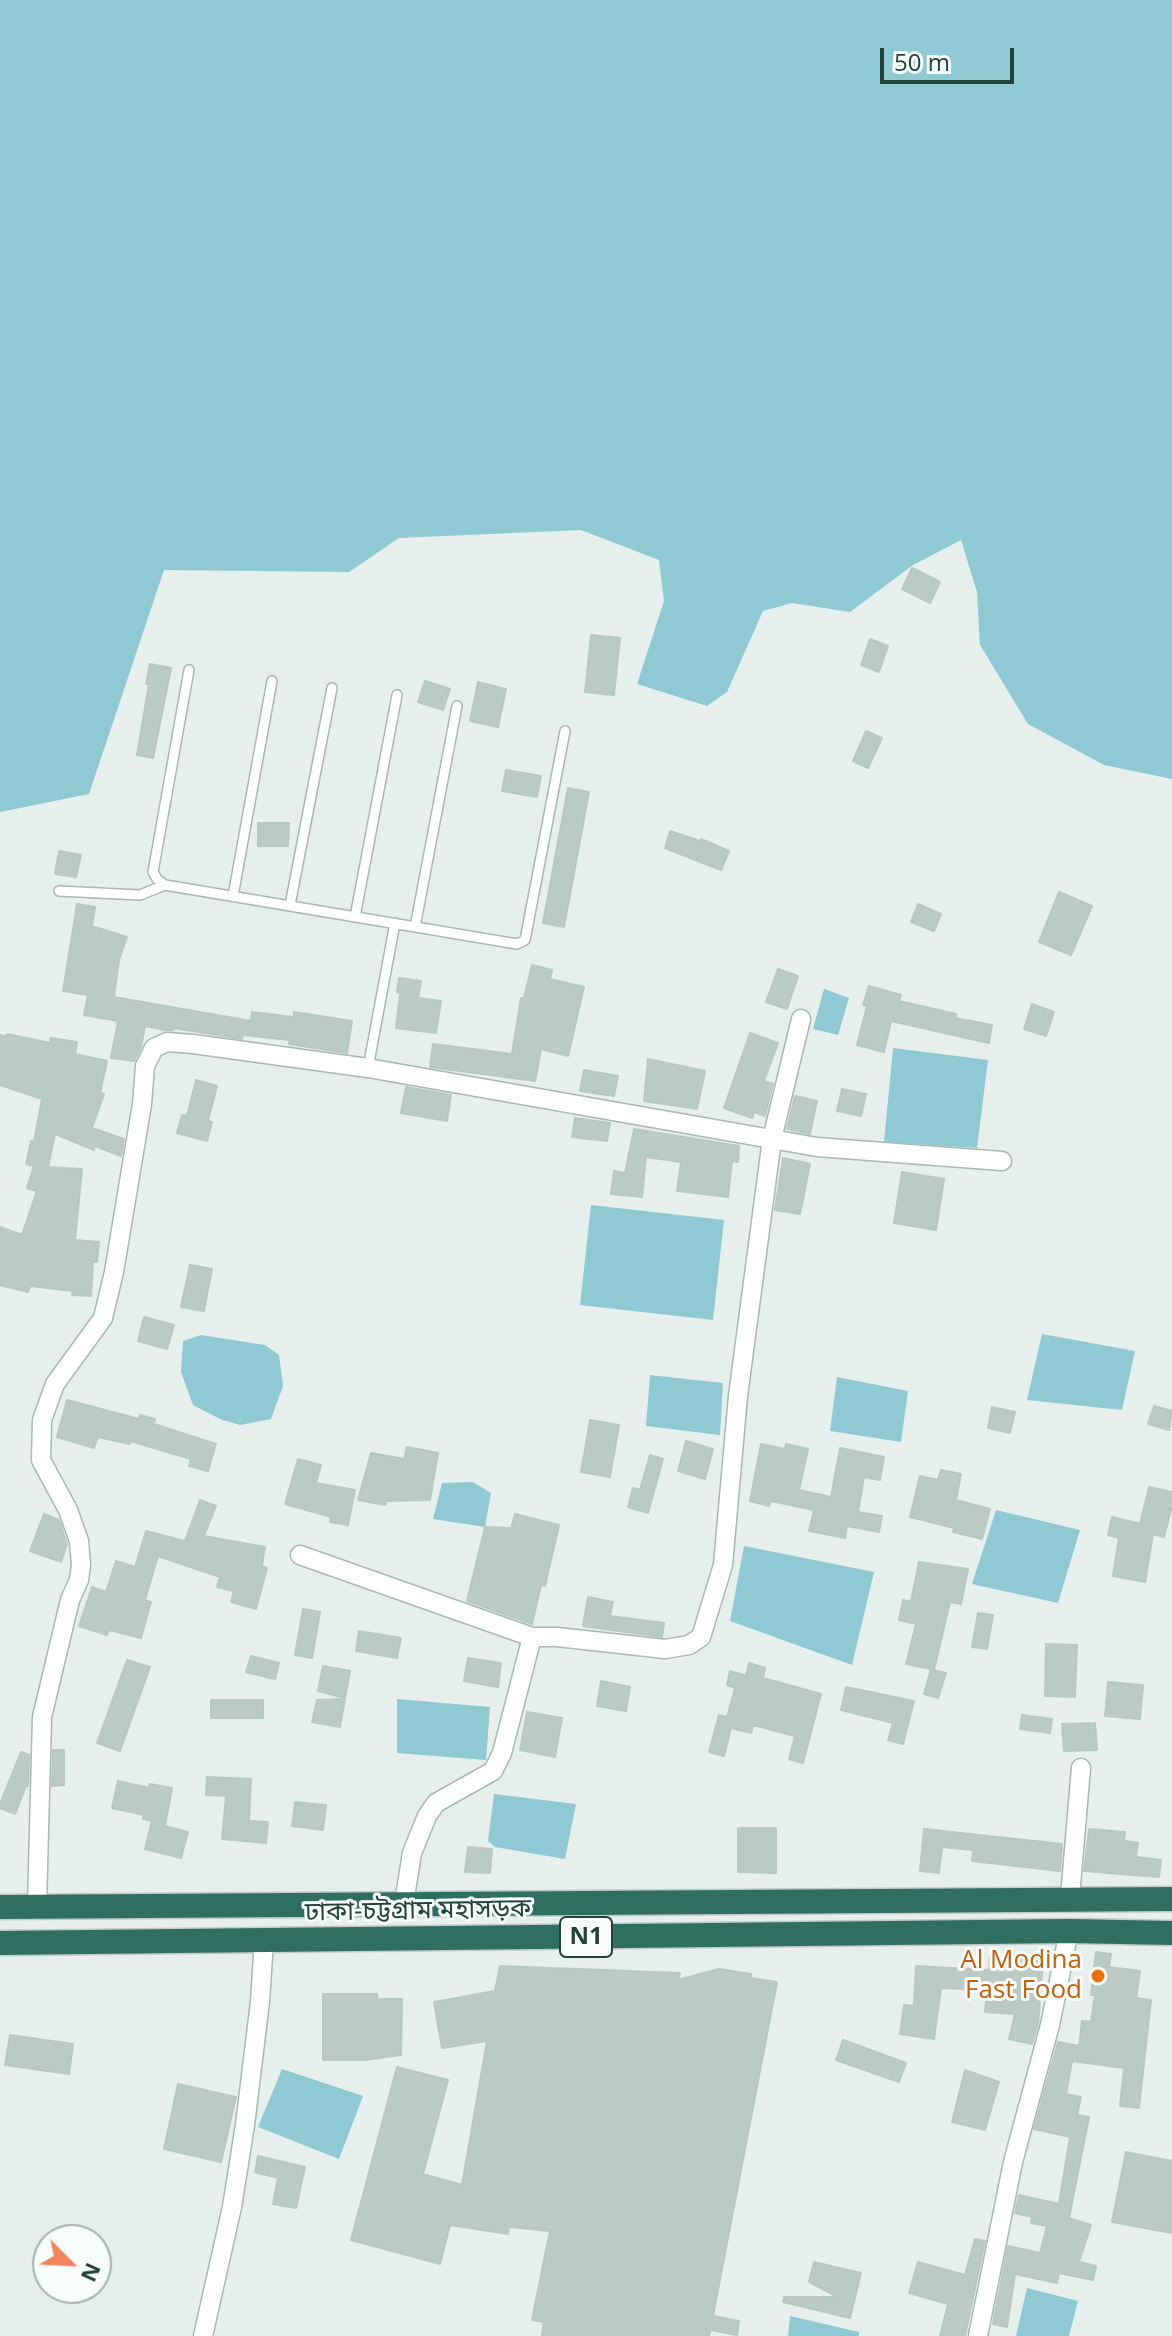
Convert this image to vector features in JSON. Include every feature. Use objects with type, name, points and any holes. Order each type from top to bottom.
[{"type":"highway","name":"ঢাকা-চট্টগ্রাম মহাসড়ক","points":[[0,1907],[1070,1897],[1172,1899]]},
{"type":"highway","name":"ঢাকা-চট্টগ্রাম মহাসড়ক","points":[[0,1943],[1069,1931],[1172,1933]]},
{"type":"street","points":[[300,1555],[532,1637],[665,1649],[689,1645],[701,1637],[723,1565],[738,1396],[772,1139],[801,1019]]},
{"type":"street","points":[[37,1906],[42,1717],[81,1565],[79,1541],[68,1510],[41,1460],[42,1420],[55,1384],[103,1318],[142,1104],[145,1066],[154,1048],[167,1042],[368,1068],[831,1149],[1002,1161]]},
{"type":"street","points":[[404,1903],[412,1853],[427,1816],[436,1803],[493,1771],[502,1753],[532,1637]]},
{"type":"street","points":[[1070,1897],[1081,1768]]},
{"type":"street","points":[[978,2336],[1013,2162],[1050,2025],[1069,1931]]},
{"type":"street","points":[[203,2336],[232,2207],[245,2125],[264,1940]]},
{"type":"lane","points":[[189,670],[153,872],[157,879],[165,885],[517,944],[525,940],[565,731]]},
{"type":"lane","points":[[233,896],[272,681]]},
{"type":"lane","points":[[290,905],[332,688]]},
{"type":"lane","points":[[355,917],[397,695]]},
{"type":"lane","points":[[415,927],[457,706]]},
{"type":"lane","points":[[59,891],[140,895],[165,885]]},
{"type":"lane","points":[[368,1068],[395,923]]},
{"type":"water","points":[[0,0],[1172,0],[1172,779],[1104,765],[1028,724],[980,645],[977,592],[961,540],[913,565],[850,612],[792,603],[763,611],[727,692],[707,706],[637,684],[664,601],[659,560],[581,530],[399,538],[349,572],[164,570],[89,794],[0,812]]},
{"type":"water","points":[[824,989],[849,998],[838,1035],[813,1029]]},
{"type":"water","points":[[893,1048],[988,1060],[977,1148],[884,1142]]},
{"type":"water","points":[[591,1205],[724,1220],[713,1320],[580,1305]]},
{"type":"water","points":[[1042,1334],[1135,1351],[1122,1410],[1027,1400]]},
{"type":"water","points":[[201,1335],[265,1345],[279,1355],[283,1386],[271,1419],[240,1425],[193,1405],[181,1372],[183,1341]]},
{"type":"water","points":[[650,1375],[723,1383],[720,1435],[646,1426]]},
{"type":"water","points":[[837,1377],[908,1391],[901,1442],[830,1431]]},
{"type":"water","points":[[473,1482],[491,1493],[485,1527],[433,1519],[442,1483]]},
{"type":"water","points":[[996,1510],[1080,1530],[1058,1603],[972,1584]]},
{"type":"water","points":[[744,1546],[874,1572],[852,1665],[730,1621]]},
{"type":"water","points":[[397,1699],[490,1707],[486,1760],[397,1753]]},
{"type":"water","points":[[494,1794],[576,1804],[565,1859],[495,1847],[488,1841]]},
{"type":"water","points":[[282,2069],[363,2096],[339,2159],[258,2127]]},
{"type":"water","points":[[1027,2288],[1078,2301],[1069,2336],[1016,2336]]},
{"type":"water","points":[[790,2316],[859,2332],[859,2336],[788,2336]]},
{"type":"building","points":[[912,568],[940,582],[930,603],[902,589]]},
{"type":"building","points":[[591,635],[620,638],[614,695],[585,692]]},
{"type":"building","points":[[870,639],[888,646],[879,672],[861,665]]},
{"type":"building","points":[[150,664],[171,668],[153,758],[137,755]]},
{"type":"building","points":[[425,681],[450,689],[443,710],[418,702]]},
{"type":"building","points":[[478,682],[506,689],[498,727],[470,721]]},
{"type":"building","points":[[866,731],[882,738],[868,768],[853,761]]},
{"type":"building","points":[[506,770],[541,776],[537,797],[502,791]]},
{"type":"building","points":[[568,788],[589,792],[564,927],[543,923]]},
{"type":"building","points":[[258,823],[289,823],[288,846],[258,846]]},
{"type":"building","points":[[670,831],[729,851],[721,870],[665,848]]},
{"type":"building","points":[[59,851],[81,855],[76,877],[55,874]]},
{"type":"building","points":[[1059,892],[1092,906],[1071,955],[1039,942]]},
{"type":"building","points":[[77,904],[95,907],[92,926],[127,937],[119,960],[114,997],[251,1021],[252,1012],[294,1017],[294,1012],[352,1021],[347,1053],[289,1044],[290,1040],[243,1035],[242,1039],[145,1026],[141,1047],[134,1061],[111,1058],[118,1021],[84,1015],[88,995],[63,991]]},
{"type":"building","points":[[918,904],[941,914],[934,931],[911,922]]},
{"type":"building","points":[[532,965],[552,970],[550,979],[584,987],[568,1056],[541,1049],[535,1081],[430,1067],[433,1044],[512,1054],[521,998],[524,998]]},
{"type":"building","points":[[778,969],[798,976],[787,1009],[766,1002]]},
{"type":"building","points":[[399,978],[421,981],[418,998],[441,1001],[436,1033],[396,1028]]},
{"type":"building","points":[[869,986],[901,995],[899,1001],[956,1014],[955,1018],[992,1025],[989,1043],[891,1021],[884,1052],[857,1045]]},
{"type":"building","points":[[1032,1004],[1054,1012],[1046,1036],[1024,1029]]},
{"type":"building","points":[[750,1033],[778,1043],[764,1081],[773,1084],[765,1116],[754,1112],[752,1118],[724,1108]]},
{"type":"building","points":[[0,1035],[50,1043],[51,1038],[77,1042],[75,1054],[107,1061],[100,1093],[104,1094],[92,1128],[124,1139],[121,1156],[95,1146],[94,1150],[55,1134],[48,1167],[82,1169],[75,1240],[99,1242],[97,1262],[93,1262],[91,1296],[30,1286],[28,1292],[0,1285],[0,1227],[22,1235],[37,1191],[27,1188],[34,1166],[26,1164],[42,1099],[0,1085]]},
{"type":"building","points":[[648,1059],[705,1071],[697,1109],[644,1101]]},
{"type":"building","points":[[584,1070],[618,1076],[614,1096],[580,1091]]},
{"type":"building","points":[[196,1080],[217,1086],[208,1121],[212,1122],[207,1141],[177,1133],[182,1115],[187,1116]]},
{"type":"building","points":[[406,1087],[451,1095],[447,1121],[401,1113]]},
{"type":"building","points":[[842,1089],[866,1094],[861,1116],[837,1111]]},
{"type":"building","points":[[795,1096],[817,1101],[810,1134],[787,1129]]},
{"type":"building","points":[[575,1118],[610,1123],[607,1141],[572,1137]]},
{"type":"building","points":[[634,1129],[739,1146],[738,1162],[732,1161],[728,1197],[677,1191],[681,1162],[646,1157],[642,1197],[611,1194],[614,1171],[625,1173]]},
{"type":"building","points":[[783,1158],[810,1164],[800,1214],[775,1210]]},
{"type":"building","points":[[902,1172],[944,1179],[936,1230],[894,1223]]},
{"type":"building","points":[[190,1265],[212,1269],[204,1311],[181,1307]]},
{"type":"building","points":[[144,1317],[174,1325],[167,1349],[138,1341]]},
{"type":"building","points":[[67,1400],[139,1419],[140,1415],[155,1419],[154,1424],[216,1444],[208,1471],[189,1466],[191,1459],[130,1441],[130,1444],[98,1437],[94,1448],[57,1437]]},
{"type":"building","points":[[1154,1406],[1172,1411],[1169,1430],[1148,1424]]},
{"type":"building","points":[[992,1407],[1015,1412],[1010,1433],[988,1428]]},
{"type":"building","points":[[590,1420],[619,1425],[610,1477],[581,1472]]},
{"type":"building","points":[[686,1441],[713,1449],[705,1479],[678,1471]]},
{"type":"building","points":[[761,1444],[785,1449],[786,1444],[808,1449],[799,1490],[831,1497],[840,1448],[884,1457],[880,1480],[864,1477],[858,1512],[882,1516],[879,1532],[847,1526],[845,1538],[809,1531],[814,1510],[771,1501],[769,1506],[750,1501]]},
{"type":"building","points":[[407,1447],[438,1453],[430,1500],[386,1501],[385,1505],[358,1500],[371,1453],[404,1459]]},
{"type":"building","points":[[650,1455],[663,1459],[648,1513],[628,1507],[633,1488],[640,1490]]},
{"type":"building","points":[[298,1459],[321,1465],[316,1483],[355,1490],[348,1525],[330,1522],[331,1517],[285,1504]]},
{"type":"building","points":[[941,1470],[961,1474],[956,1500],[990,1509],[982,1539],[910,1517],[920,1476],[938,1480]]},
{"type":"building","points":[[1149,1487],[1172,1492],[1172,1506],[1164,1537],[1153,1534],[1145,1582],[1113,1576],[1119,1538],[1108,1535],[1112,1517],[1140,1524]]},
{"type":"building","points":[[200,1500],[216,1506],[204,1536],[265,1547],[262,1566],[267,1568],[256,1609],[231,1602],[234,1591],[217,1587],[220,1577],[158,1556],[145,1600],[151,1602],[141,1638],[109,1630],[107,1635],[79,1626],[92,1587],[106,1592],[116,1561],[135,1567],[146,1531],[185,1541]]},
{"type":"building","points":[[44,1514],[59,1520],[67,1544],[61,1562],[30,1551]]},
{"type":"building","points":[[515,1514],[559,1525],[545,1586],[541,1585],[532,1624],[467,1601],[485,1527],[511,1528]]},
{"type":"building","points":[[919,1562],[968,1569],[961,1604],[950,1602],[934,1670],[946,1673],[938,1698],[924,1694],[931,1669],[906,1664],[916,1624],[899,1620],[903,1600],[911,1602]]},
{"type":"building","points":[[588,1597],[613,1602],[610,1616],[664,1623],[662,1637],[583,1626]]},
{"type":"building","points":[[303,1609],[320,1612],[312,1658],[295,1655]]},
{"type":"building","points":[[978,1613],[993,1615],[987,1649],[972,1647]]},
{"type":"building","points":[[359,1631],[401,1638],[397,1658],[356,1651]]},
{"type":"building","points":[[1046,1644],[1077,1645],[1075,1697],[1045,1696]]},
{"type":"building","points":[[251,1656],[279,1663],[275,1679],[246,1672]]},
{"type":"building","points":[[468,1658],[501,1663],[498,1687],[464,1681]]},
{"type":"building","points":[[127,1660],[150,1667],[120,1751],[97,1743]]},
{"type":"building","points":[[749,1663],[765,1668],[763,1678],[821,1694],[803,1763],[789,1759],[795,1736],[753,1725],[751,1733],[731,1728],[724,1756],[709,1752],[719,1715],[727,1717],[735,1688],[727,1685],[730,1671],[746,1676]]},
{"type":"building","points":[[323,1666],[350,1671],[345,1698],[318,1691]]},
{"type":"building","points":[[601,1681],[630,1687],[626,1711],[597,1706]]},
{"type":"building","points":[[1108,1682],[1143,1685],[1140,1719],[1105,1716]]},
{"type":"building","points":[[846,1687],[914,1701],[903,1744],[888,1740],[893,1723],[841,1710]]},
{"type":"building","points":[[345,1699],[340,1727],[312,1722],[317,1700]]},
{"type":"building","points":[[211,1700],[263,1700],[263,1718],[211,1718]]},
{"type":"building","points":[[527,1712],[562,1718],[555,1757],[520,1750]]},
{"type":"building","points":[[1022,1715],[1052,1719],[1050,1733],[1020,1729]]},
{"type":"building","points":[[1095,1723],[1097,1750],[1064,1751],[1062,1724]]},
{"type":"building","points":[[53,1750],[64,1750],[64,1785],[52,1786]]},
{"type":"building","points":[[21,1752],[29,1755],[28,1786],[15,1814],[0,1808],[0,1804]]},
{"type":"building","points":[[207,1777],[251,1779],[249,1821],[268,1822],[266,1843],[222,1839],[226,1796],[206,1795]]},
{"type":"building","points":[[118,1781],[149,1788],[150,1784],[172,1788],[165,1826],[188,1832],[181,1858],[145,1849],[152,1821],[143,1819],[144,1815],[112,1808]]},
{"type":"building","points":[[295,1802],[326,1805],[323,1830],[292,1826]]},
{"type":"building","points":[[738,1828],[776,1828],[776,1873],[738,1872]]},
{"type":"building","points":[[924,1829],[1062,1844],[1060,1871],[972,1861],[973,1850],[942,1847],[939,1873],[920,1871]]},
{"type":"building","points":[[1089,1829],[1125,1832],[1124,1841],[1138,1843],[1136,1857],[1161,1860],[1159,1877],[1084,1871]]},
{"type":"building","points":[[468,1847],[492,1849],[490,1873],[465,1872]]},
{"type":"building","points":[[1096,1952],[1111,1954],[1109,1967],[1140,1971],[1136,1998],[1151,2000],[1139,2108],[1120,2106],[1124,2068],[1072,2061],[1066,2094],[1081,2097],[1077,2115],[1089,2117],[1069,2218],[1091,2225],[1079,2262],[1096,2266],[1093,2280],[1059,2273],[1057,2283],[1015,2274],[1007,2327],[993,2324],[1008,2246],[1040,2253],[1047,2226],[1031,2223],[1032,2217],[1015,2213],[1019,2195],[1059,2204],[1070,2137],[1034,2129],[1058,2042],[1079,2046],[1082,2021],[1091,2022]]},
{"type":"building","points":[[990,1956],[1043,1961],[1038,2024],[1032,2044],[1009,2039],[1015,2014],[985,2012],[987,1990],[941,1988],[934,2039],[900,2034],[904,2005],[914,2006],[916,1966],[989,1970]]},
{"type":"building","points":[[500,1966],[680,1973],[678,1980],[719,1969],[777,1982],[713,2316],[739,2321],[737,2335],[711,2330],[709,2336],[542,2336],[544,2322],[532,2320],[550,2231],[509,2227],[508,2234],[450,2225],[440,2264],[351,2240],[397,2067],[448,2080],[423,2174],[462,2185],[487,2041],[442,2048],[434,2002],[495,1991]]},
{"type":"building","points":[[323,1994],[377,1994],[377,1999],[402,1999],[401,2055],[365,2060],[323,2060]]},
{"type":"building","points":[[10,2035],[73,2044],[69,2074],[5,2065]]},
{"type":"building","points":[[843,2040],[906,2063],[899,2082],[836,2060]]},
{"type":"building","points":[[965,2070],[999,2082],[985,2130],[952,2122]]},
{"type":"building","points":[[178,2084],[236,2097],[221,2162],[164,2149]]},
{"type":"building","points":[[1126,2152],[1172,2161],[1172,2233],[1112,2222]]},
{"type":"building","points":[[258,2156],[305,2167],[296,2208],[273,2204],[278,2178],[255,2172]]},
{"type":"building","points":[[975,2239],[985,2241],[965,2336],[940,2336],[948,2304],[909,2293],[918,2262],[965,2275]]},
{"type":"building","points":[[814,2262],[861,2273],[850,2318],[783,2302],[784,2297],[838,2297],[809,2282]]},
{"type":"place","name":"Al Modina Fast Food","points":[[1098,1976]]}]
